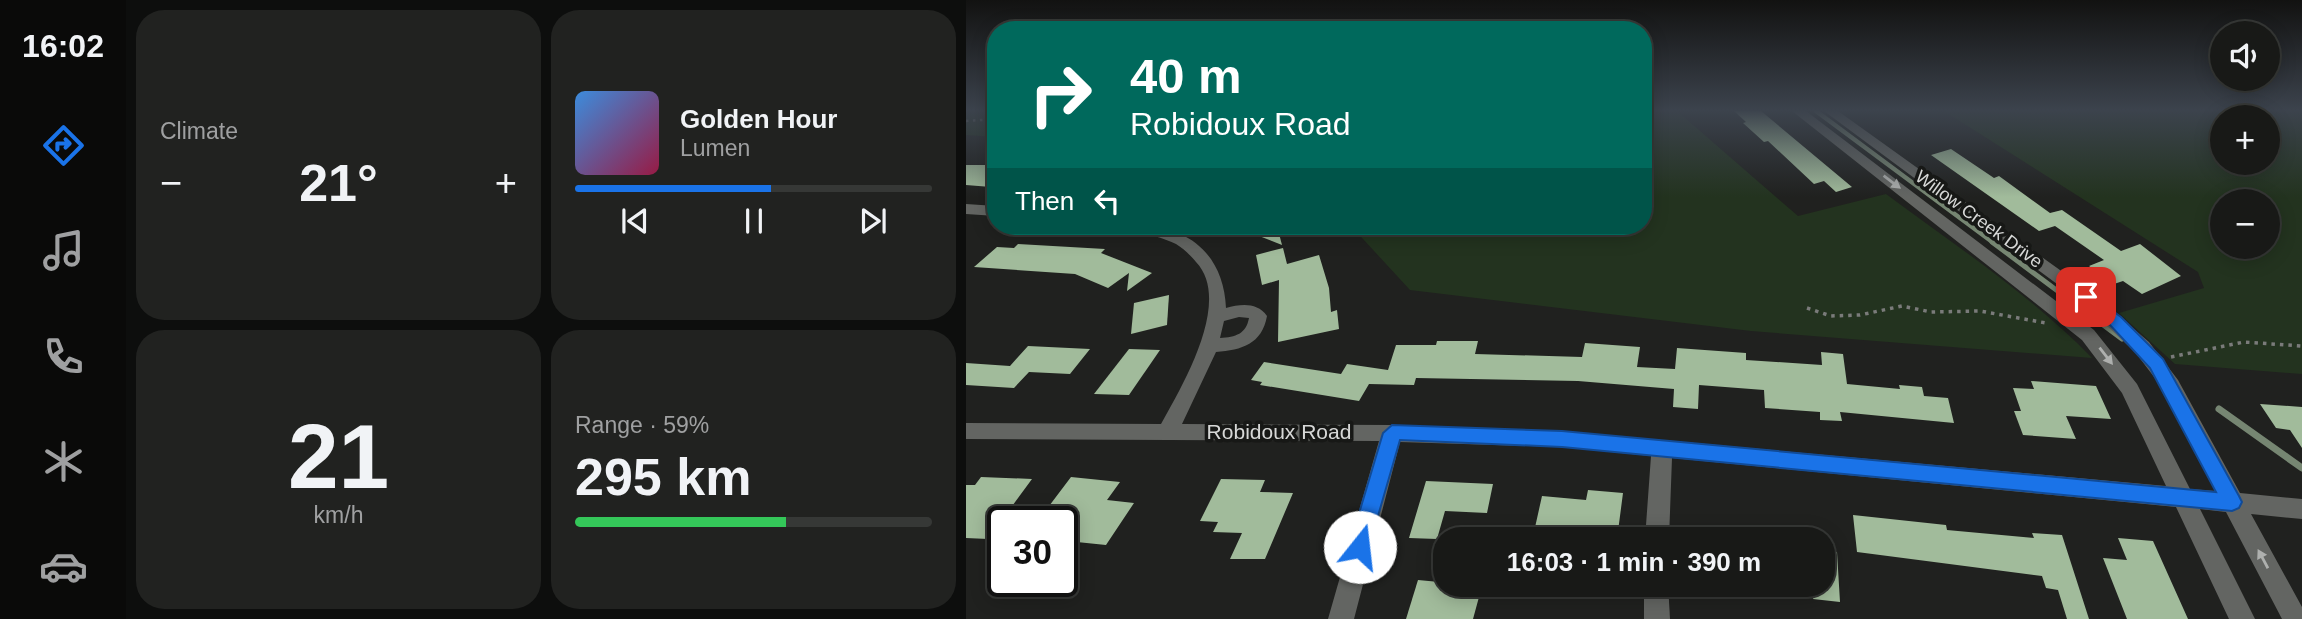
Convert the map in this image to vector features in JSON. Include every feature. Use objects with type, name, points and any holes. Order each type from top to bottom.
[{"type":"street","name":"Willow Creek Drive","points":[[1835,140],[2088,335],[2130,389],[2242,619]]},
{"type":"street","name":"Willow Creek Drive","points":[[1869,140],[2116,321],[2147,353],[2171,385],[2295,619]]},
{"type":"street","points":[[966,209],[987,210]]},
{"type":"street","points":[[1167,432],[1212,345],[1219,316],[1216,285],[1198,254],[1181,240],[1168,235]]},
{"type":"street","points":[[1212,345],[1249,339],[1257,328],[1258,316],[1254,312],[1239,311],[1219,316]]},
{"type":"street","name":"Robidoux Road","points":[[966,431],[1392,433],[1562,439],[2302,509]]},
{"type":"street","points":[[1341,619],[1392,433]]},
{"type":"street","points":[[1658,527],[1662,449]]},
{"type":"street","points":[[1656,597],[1657,619]]},
{"type":"path","points":[[1807,308],[1831,316],[1860,315],[1902,306],[1931,312],[1992,311],[2054,324]]},
{"type":"green space","points":[[1652,140],[1710,140],[1798,216],[1886,194],[2018,292],[2092,358],[1751,331],[1410,290],[1359,235],[1652,235]]},
{"type":"green space","points":[[1990,140],[2210,140],[2210,175],[2280,175],[2280,140],[2302,140],[2302,374],[2175,364],[2119,313],[2204,288],[2198,272]]},
{"type":"building","points":[[1762,140],[1796,140],[1852,187],[1836,192],[1824,181],[1814,184],[1768,141]]},
{"type":"building","points":[[1951,149],[1994,178],[1999,176],[2050,213],[2062,210],[2121,251],[2140,244],[2181,276],[2142,294],[2123,281],[2114,284],[2089,266],[2104,260],[2055,226],[2039,231],[1931,155]]},
{"type":"building","points":[[966,165],[987,165],[987,187],[966,185]]},
{"type":"building","points":[[1256,235],[1279,235],[1282,245]]},
{"type":"building","points":[[1018,244],[1105,249],[1101,253],[1152,273],[1127,291],[1129,273],[1108,288],[1075,274],[974,267],[997,247],[1014,248]]},
{"type":"building","points":[[1283,248],[1287,264],[1319,255],[1329,288],[1331,312],[1337,310],[1339,329],[1278,342],[1279,280],[1262,285],[1256,255]]},
{"type":"building","points":[[1169,295],[1167,325],[1131,334],[1134,303]]},
{"type":"building","points":[[1437,341],[1478,341],[1475,354],[1582,357],[1585,343],[1640,347],[1637,367],[1675,369],[1677,348],[1746,353],[1746,360],[1822,365],[1821,352],[1843,354],[1847,384],[1900,389],[1899,385],[1922,387],[1924,396],[1948,398],[1954,423],[1840,412],[1842,421],[1820,420],[1820,412],[1765,408],[1764,390],[1699,385],[1698,409],[1673,407],[1674,389],[1578,381],[1416,378],[1414,385],[1369,384],[1359,401],[1260,385],[1262,382],[1251,380],[1264,362],[1341,374],[1347,364],[1388,370],[1396,345],[1436,345]]},
{"type":"building","points":[[1028,346],[1090,349],[1070,374],[1029,372],[1014,388],[966,385],[966,363],[1010,366]]},
{"type":"building","points":[[1129,349],[1160,350],[1129,395],[1094,394]]},
{"type":"building","points":[[2031,381],[2096,386],[2111,419],[2066,416],[2076,439],[2023,435],[2014,411],[2021,411],[2013,388],[2034,389]]},
{"type":"building","points":[[2260,404],[2302,407],[2302,448],[2290,430],[2276,428]]},
{"type":"building","points":[[981,477],[1032,479],[1012,506],[987,506],[987,539],[966,538],[966,485],[975,485]]},
{"type":"building","points":[[1071,477],[1120,482],[1107,500],[1134,503],[1106,545],[1078,542],[1078,506],[1049,506]]},
{"type":"building","points":[[1221,479],[1265,480],[1260,492],[1293,493],[1265,559],[1230,559],[1242,533],[1213,532],[1218,522],[1200,521]]},
{"type":"building","points":[[1426,481],[1493,484],[1487,513],[1445,511],[1440,527],[1433,527],[1433,539],[1409,538]]},
{"type":"building","points":[[1588,490],[1623,493],[1619,527],[1535,527],[1542,496],[1586,500]]},
{"type":"building","points":[[1853,515],[1946,525],[1947,530],[2034,538],[2032,533],[2062,535],[2089,619],[2067,619],[2058,590],[2046,588],[2042,576],[1857,552]]},
{"type":"building","points":[[2118,538],[2153,541],[2188,619],[2127,619],[2103,558],[2127,560]]},
{"type":"building","points":[[1837,552],[1840,602],[1813,599],[1835,597]]},
{"type":"building","points":[[1418,580],[1433,581],[1433,597],[1479,597],[1473,619],[1406,619]]},
{"type":"waterway","points":[[1855,140],[1995,244]]},
{"type":"waterway","points":[[1992,242],[2122,339]]},
{"type":"waterway","points":[[2221,411],[2219,409],[2302,468]]},
{"type":"route","points":[[1360,547],[1392,433],[1562,439],[2232,502],[2171,385],[2157,364],[2116,321],[2086,297]]}]
